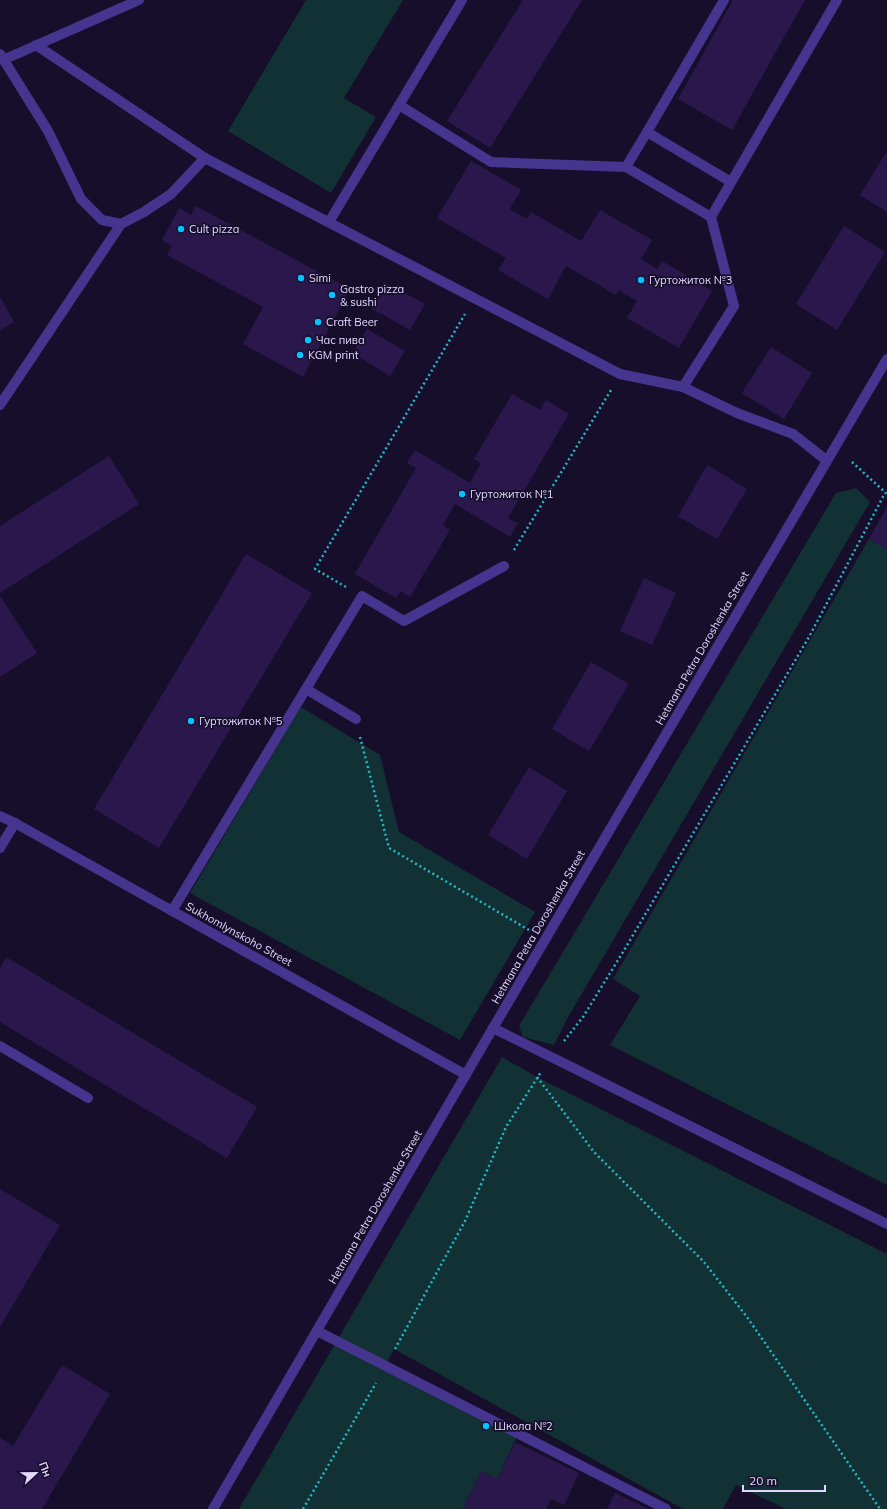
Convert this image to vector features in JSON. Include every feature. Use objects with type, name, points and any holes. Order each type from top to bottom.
[{"type":"street","points":[[121,224],[102,220],[81,199],[48,131],[2,57],[36,45],[139,0]]},
{"type":"street","points":[[329,222],[462,0]]},
{"type":"street","points":[[626,167],[724,0]]},
{"type":"street","points":[[683,387],[734,306],[711,217],[837,0]]},
{"type":"street","points":[[36,45],[205,158],[620,374],[683,387],[737,413],[793,434],[826,460]]},
{"type":"street","points":[[399,105],[491,162],[626,167],[711,217]]},
{"type":"street","points":[[647,132],[731,182]]},
{"type":"street","points":[[0,405],[121,224],[144,212],[171,194],[205,158]]},
{"type":"street","name":"Hetmana Petra Doroshenka Street","points":[[213,1509],[493,1028],[826,460],[887,359]]},
{"type":"street","points":[[172,911],[362,596],[404,621],[504,566]]},
{"type":"street","points":[[306,689],[356,719]]},
{"type":"street","name":"Sukhomlynskoho Street","points":[[0,816],[466,1075]]},
{"type":"street","points":[[0,848],[15,823]]},
{"type":"street","points":[[493,1028],[887,1224]]},
{"type":"street","points":[[0,1046],[88,1098]]},
{"type":"street","points":[[317,1331],[666,1509]]},
{"type":"path","points":[[362,596],[316,569],[474,298]]},
{"type":"path","points":[[504,566],[620,374]]},
{"type":"path","points":[[303,1509],[385,1366],[465,1221],[506,1127],[537,1077],[583,1017],[627,946],[809,637],[886,494],[852,462]]},
{"type":"path","points":[[356,719],[389,848],[545,940]]},
{"type":"path","points":[[537,1077],[594,1152],[704,1262],[747,1317],[880,1509]]},
{"type":"green space","points":[[306,0],[403,0],[344,98],[376,117],[331,193],[228,131]]},
{"type":"green space","points":[[856,488],[870,502],[567,1019],[554,1045],[523,1037],[519,1026],[836,493]]},
{"type":"green space","points":[[869,539],[887,549],[887,1185],[610,1045],[640,996],[613,979]]},
{"type":"green space","points":[[301,707],[380,755],[399,832],[535,912],[460,1040],[190,893]]},
{"type":"green space","points":[[502,1057],[537,1077],[887,1254],[887,1509],[786,1509],[736,1485],[723,1509],[683,1509],[394,1349],[385,1366],[518,1434],[497,1479],[481,1471],[463,1509],[239,1509]]},
{"type":"building","points":[[523,0],[582,0],[490,148],[447,121]]},
{"type":"building","points":[[733,0],[805,0],[732,130],[678,99]]},
{"type":"building","points":[[887,151],[887,212],[860,195]]},
{"type":"building","points":[[471,161],[521,190],[510,209],[527,219],[531,212],[581,241],[600,210],[652,240],[641,259],[657,269],[662,261],[712,291],[679,348],[627,318],[637,301],[619,290],[616,295],[566,266],[548,299],[498,270],[506,258],[437,218]]},
{"type":"building","points":[[196,206],[350,289],[303,377],[243,344],[263,307],[167,255],[172,246],[162,240],[179,208],[191,215]]},
{"type":"building","points":[[844,226],[885,252],[837,330],[796,304]]},
{"type":"building","points":[[384,282],[425,304],[410,330],[371,308]]},
{"type":"building","points":[[0,297],[14,322],[0,330]]},
{"type":"building","points":[[367,329],[405,351],[390,376],[353,353]]},
{"type":"building","points":[[771,347],[812,373],[784,419],[742,393]]},
{"type":"building","name":"Гуртожиток №1","points":[[512,394],[540,410],[546,400],[569,414],[508,518],[518,523],[510,537],[455,504],[443,525],[450,530],[410,597],[401,591],[396,598],[355,574],[416,468],[407,463],[415,450],[470,483],[481,463],[474,459]]},
{"type":"building","points":[[109,456],[139,504],[0,593],[0,526]]},
{"type":"building","points":[[707,465],[747,489],[717,539],[678,516]]},
{"type":"building","points":[[887,507],[887,549],[869,539]]},
{"type":"building","name":"Гуртожиток №5","points":[[246,554],[312,593],[159,848],[94,809]]},
{"type":"building","points":[[644,578],[676,593],[652,645],[620,631]]},
{"type":"building","points":[[0,596],[37,653],[0,677]]},
{"type":"building","points":[[591,662],[629,684],[589,751],[552,729]]},
{"type":"building","points":[[529,767],[567,791],[527,859],[488,835]]},
{"type":"building","points":[[6,957],[257,1107],[227,1158],[0,1022],[0,968]]},
{"type":"building","points":[[0,1189],[60,1225],[0,1327]]},
{"type":"building","points":[[62,1365],[110,1394],[42,1509],[0,1509],[0,1438],[13,1446]]},
{"type":"building","points":[[515,1442],[579,1473],[564,1505],[551,1499],[546,1509],[463,1509],[481,1471],[497,1479]]},
{"type":"building","points":[[615,1493],[648,1509],[607,1509]]},
{"type":"place","name":"Cult pizza","points":[[181,229]]},
{"type":"place","name":"Simi","points":[[301,278]]},
{"type":"place","name":"Гуртожиток №3","points":[[641,280]]},
{"type":"place","name":"Gastro pizza & sushi","points":[[332,295]]},
{"type":"place","name":"Craft Beer","points":[[318,322]]},
{"type":"place","name":"Час пива","points":[[308,340]]},
{"type":"place","name":"KGM print","points":[[300,355]]},
{"type":"place","name":"Гуртожиток №1","points":[[462,494]]},
{"type":"place","name":"Гуртожиток №5","points":[[191,721]]},
{"type":"place","name":"Школа №2","points":[[486,1426]]}]
